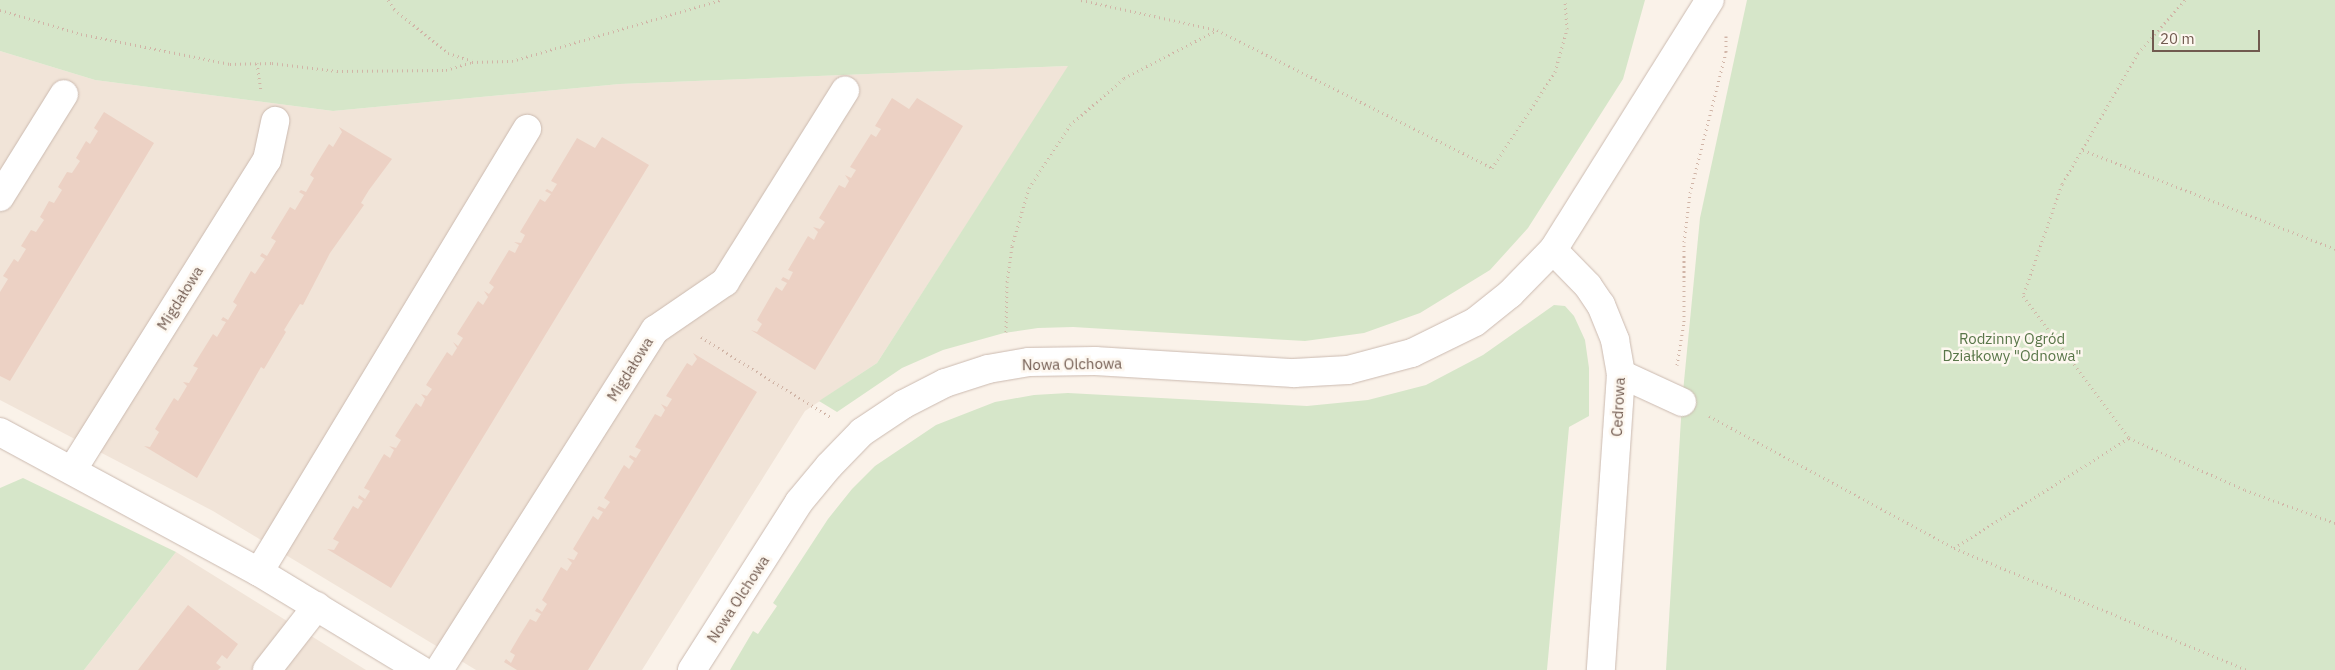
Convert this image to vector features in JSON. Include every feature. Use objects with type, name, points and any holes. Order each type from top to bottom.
[{"type":"street","points":[[1553,250],[1710,0]]},
{"type":"street","name":"Migdałowa","points":[[439,670],[655,330],[725,282],[845,91]]},
{"type":"street","points":[[0,197],[64,94]]},
{"type":"street","name":"Migdałowa","points":[[73,469],[267,160],[275,121]]},
{"type":"street","points":[[259,572],[527,128]]},
{"type":"street","name":"Cedrowa","points":[[1553,250],[1588,286],[1601,305],[1615,340],[1621,374],[1601,670]]},
{"type":"street","name":"Nowa Olchowa","points":[[692,670],[799,502],[829,466],[862,432],[904,404],[945,383],[988,370],[1029,362],[1095,361],[1294,373],[1348,370],[1412,353],[1475,322],[1510,294],[1553,250]]},
{"type":"street","points":[[1621,374],[1682,402]]},
{"type":"street","points":[[0,432],[73,469],[259,572],[420,670]]},
{"type":"street","points":[[267,670],[317,606]]},
{"type":"path","points":[[388,0],[394,9],[448,53],[472,62]]},
{"type":"path","points":[[0,10],[81,34],[230,64],[272,63],[338,71],[446,70],[472,62],[512,62],[720,0]]},
{"type":"path","points":[[1081,0],[1218,30],[1492,168],[1555,72],[1567,29],[1565,0]]},
{"type":"path","points":[[2184,0],[2138,53],[2062,184],[2023,296],[2129,438],[2245,490],[2335,523]]},
{"type":"path","points":[[1678,371],[1684,322],[1684,242],[1690,193],[1726,52],[1726,26]]},
{"type":"path","points":[[1006,338],[1007,282],[1012,246],[1029,188],[1070,125],[1124,78],[1218,30]]},
{"type":"path","points":[[2083,150],[2335,249]]},
{"type":"path","points":[[680,313],[694,334],[835,419]]},
{"type":"path","points":[[1682,402],[1954,548],[2247,670]]},
{"type":"path","points":[[1954,548],[2129,438]]},
{"type":"shaded area","points":[[0,51],[95,80],[333,111],[620,84],[1069,66],[877,363],[805,411],[642,670],[476,670],[213,511],[0,400]]},
{"type":"shaded area","points":[[176,552],[366,670],[84,670]]},
{"type":"green space","points":[[0,0],[1645,0],[1623,79],[1528,228],[1490,270],[1420,313],[1364,333],[1305,341],[1073,327],[1038,328],[1004,333],[943,350],[902,368],[837,412],[819,401],[877,363],[1068,66],[620,84],[333,111],[95,80],[0,51]]},
{"type":"green space","name":"Rodzinny Ogród Działkowy \"Odnowa\"","points":[[1747,0],[2335,0],[2335,670],[1666,670],[1682,402],[1700,218]]},
{"type":"green space","points":[[1554,305],[1565,306],[1574,316],[1585,340],[1589,368],[1589,416],[1569,427],[1547,670],[730,670],[753,631],[758,634],[777,606],[773,603],[828,519],[852,489],[875,466],[936,425],[995,402],[1034,395],[1068,393],[1307,406],[1368,400],[1426,385],[1483,355]]},
{"type":"green space","points":[[23,478],[176,552],[84,670],[0,670],[0,488]]},
{"type":"building","points":[[892,98],[909,109],[917,98],[963,126],[815,370],[751,330],[757,332],[762,324],[757,320],[776,287],[782,291],[787,283],[781,280],[783,277],[789,280],[793,272],[788,270],[808,236],[814,240],[818,232],[813,227],[820,229],[825,222],[819,218],[839,185],[845,188],[849,181],[845,175],[851,178],[856,170],[850,167],[871,134],[876,137],[881,129],[875,126]]},
{"type":"building","points":[[104,112],[154,143],[10,381],[0,376],[0,292],[8,279],[3,276],[14,259],[18,262],[26,249],[21,246],[31,230],[36,232],[44,220],[40,217],[49,201],[54,203],[62,190],[58,187],[67,172],[72,173],[80,161],[76,158],[86,141],[90,144],[98,131],[94,128]]},
{"type":"building","points":[[339,127],[392,159],[369,190],[361,203],[364,205],[330,253],[303,305],[300,304],[284,330],[286,332],[264,369],[261,367],[197,478],[144,446],[150,447],[159,432],[155,429],[174,398],[178,401],[187,386],[183,382],[189,383],[198,368],[193,366],[213,334],[217,337],[226,322],[221,320],[223,317],[228,320],[237,305],[233,302],[251,271],[255,274],[265,259],[260,256],[262,253],[267,256],[276,241],[271,238],[290,207],[295,210],[304,195],[299,192],[301,190],[306,192],[314,178],[310,175],[319,160],[329,144],[333,147],[342,132]]},
{"type":"building","points":[[602,137],[649,165],[391,588],[327,549],[334,550],[339,542],[333,539],[353,506],[358,509],[363,501],[358,498],[359,495],[365,499],[370,491],[364,488],[384,454],[390,458],[394,450],[389,446],[396,448],[401,440],[395,436],[416,403],[421,407],[425,399],[421,394],[427,396],[432,389],[426,385],[447,352],[452,356],[457,348],[453,342],[458,346],[463,338],[457,334],[478,301],[483,305],[488,297],[484,291],[489,294],[494,287],[489,283],[509,250],[515,253],[519,245],[514,242],[521,243],[525,235],[520,232],[540,199],[545,202],[551,194],[545,191],[547,189],[552,192],[557,184],[551,181],[577,138],[595,148]]},
{"type":"building","points":[[693,353],[757,392],[588,670],[517,670],[504,662],[506,659],[511,663],[515,655],[510,652],[520,635],[530,619],[536,622],[541,614],[535,611],[537,608],[542,612],[547,604],[542,600],[561,567],[567,571],[572,563],[567,558],[574,560],[578,553],[573,549],[593,516],[598,520],[603,512],[597,509],[599,506],[605,509],[610,502],[604,498],[624,465],[629,469],[634,461],[629,457],[630,455],[636,458],[641,450],[635,447],[655,414],[661,417],[665,410],[661,404],[667,407],[672,399],[666,396],[687,363],[692,366],[697,359]]},
{"type":"building","points":[[188,605],[238,644],[227,659],[222,655],[216,663],[221,667],[218,670],[138,670]]}]
